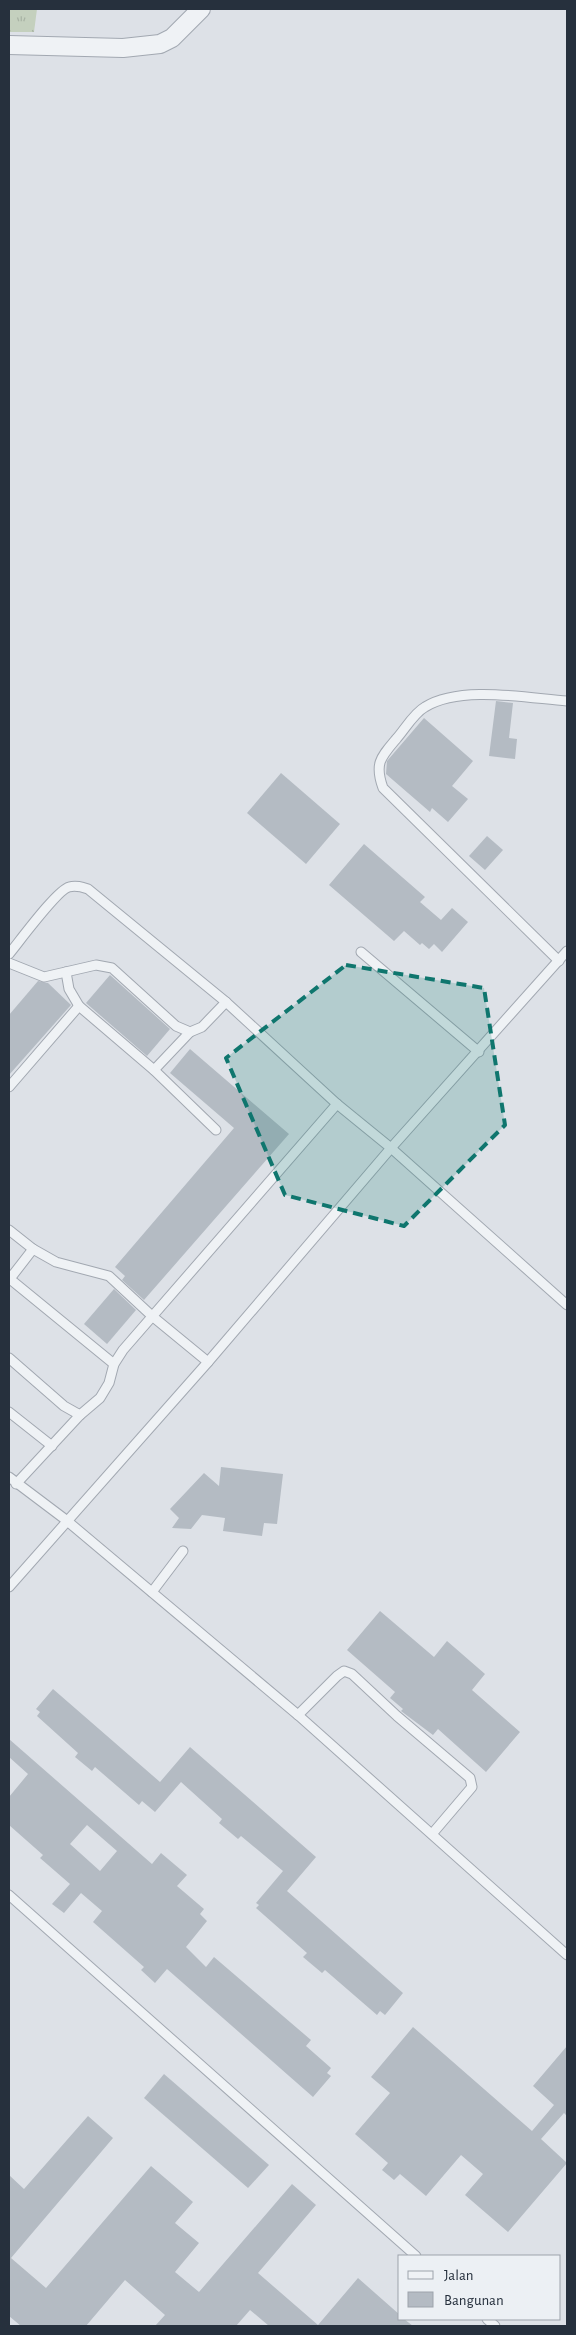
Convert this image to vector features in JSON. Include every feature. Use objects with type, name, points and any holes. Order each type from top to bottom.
[{"type":"street","points":[[9,45],[123,48],[160,44],[172,38],[201,9]]},
{"type":"lane","points":[[559,961],[384,788],[378,767],[382,756],[423,707],[444,698],[500,694],[567,701]]},
{"type":"lane","points":[[9,954],[56,897],[67,887],[78,886],[88,889],[226,1002],[337,1104],[391,1148],[567,1305]]},
{"type":"lane","points":[[9,1587],[66,1520],[208,1362],[391,1148],[479,1052],[567,951]]},
{"type":"lane","points":[[361,952],[479,1052]]},
{"type":"lane","points":[[9,963],[44,977],[96,965],[112,968],[176,1026],[190,1032]]},
{"type":"lane","points":[[66,972],[69,989],[78,1006],[154,1070],[216,1130]]},
{"type":"lane","points":[[154,1070],[190,1032],[202,1027],[226,1002]]},
{"type":"lane","points":[[9,1087],[78,1006]]},
{"type":"lane","points":[[337,1104],[152,1316],[114,1364],[109,1383],[100,1398],[80,1415],[52,1446],[12,1480],[66,1520],[298,1715],[567,1956]]},
{"type":"lane","points":[[9,1230],[33,1249],[56,1262],[109,1276],[152,1316],[208,1362]]},
{"type":"lane","points":[[33,1249],[9,1278],[114,1364]]},
{"type":"lane","points":[[9,1358],[64,1406],[80,1415]]},
{"type":"lane","points":[[9,1412],[52,1446]]},
{"type":"lane","points":[[152,1592],[183,1551]]},
{"type":"lane","points":[[298,1715],[344,1671],[352,1674],[397,1716],[470,1778],[472,1786],[432,1834]]},
{"type":"lane","points":[[9,1894],[415,2255]]},
{"type":"highlighted area","points":[[346,965],[484,988],[505,1125],[404,1226],[285,1195],[226,1058]]},
{"type":"green space","points":[[9,9],[37,9],[34,32],[9,32]]},
{"type":"building","points":[[496,701],[513,703],[509,738],[517,739],[515,759],[489,756]]},
{"type":"building","points":[[424,718],[473,761],[452,786],[468,799],[448,822],[432,808],[430,812],[386,774],[387,761]]},
{"type":"building","points":[[281,773],[340,824],[306,864],[247,813]]},
{"type":"building","points":[[487,836],[503,850],[485,870],[469,856]]},
{"type":"building","points":[[364,844],[425,897],[420,902],[441,920],[452,908],[468,922],[442,952],[434,944],[429,949],[422,943],[420,945],[404,931],[394,941],[329,885]]},
{"type":"building","points":[[110,975],[170,1029],[147,1056],[86,1003]]},
{"type":"building","points":[[38,981],[48,983],[71,1005],[9,1075],[9,1015]]},
{"type":"building","points":[[190,1049],[289,1134],[144,1300],[122,1280],[125,1276],[115,1267],[234,1128],[170,1073]]},
{"type":"building","points":[[114,1289],[136,1310],[107,1344],[84,1324]]},
{"type":"building","points":[[221,1467],[283,1474],[277,1524],[264,1523],[262,1536],[223,1531],[225,1518],[202,1515],[191,1529],[172,1528],[179,1518],[170,1509],[204,1473],[219,1486]]},
{"type":"building","points":[[380,1611],[434,1657],[447,1641],[485,1674],[472,1690],[520,1732],[486,1772],[438,1729],[433,1735],[401,1711],[403,1709],[390,1698],[395,1692],[347,1650]]},
{"type":"building","points":[[53,1689],[160,1782],[190,1747],[316,1857],[287,1891],[403,1993],[385,2015],[380,2011],[377,2015],[325,1970],[322,1973],[303,1957],[307,1953],[256,1908],[259,1905],[256,1903],[283,1871],[241,1836],[238,1839],[219,1823],[222,1819],[181,1782],[155,1812],[142,1801],[139,1805],[95,1767],[92,1771],[75,1757],[78,1753],[37,1716],[40,1712],[36,1709]]},
{"type":"building","points":[[9,1739],[152,1864],[161,1853],[187,1875],[177,1886],[204,1909],[200,1914],[207,1921],[186,1947],[206,1967],[214,1957],[311,2040],[306,2046],[331,2068],[327,2073],[331,2076],[313,2097],[167,1969],[155,1983],[141,1970],[144,1967],[93,1922],[102,1911],[81,1893],[64,1913],[52,1904],[70,1884],[40,1858],[43,1855],[9,1825],[9,1797],[28,1774],[9,1757]],"holes":[[[87,1825],[117,1851],[100,1871],[70,1844]]]},
{"type":"building","points":[[413,2027],[532,2131],[554,2105],[533,2086],[567,2046],[567,2116],[564,2113],[541,2139],[567,2163],[508,2232],[465,2195],[483,2174],[461,2155],[426,2196],[400,2174],[394,2180],[382,2170],[388,2163],[355,2134],[390,2093],[371,2077]]},
{"type":"building","points":[[164,2074],[269,2165],[248,2188],[144,2098]]},
{"type":"building","points":[[88,2116],[113,2138],[11,2258],[46,2288],[151,2166],[193,2202],[175,2223],[199,2243],[175,2272],[199,2292],[292,2184],[316,2205],[258,2273],[318,2325],[358,2278],[398,2313],[398,2320],[405,2320],[413,2326],[269,2326],[250,2310],[236,2326],[155,2326],[165,2315],[125,2280],[86,2326],[21,2326],[9,2316],[9,2175],[24,2189]]}]
